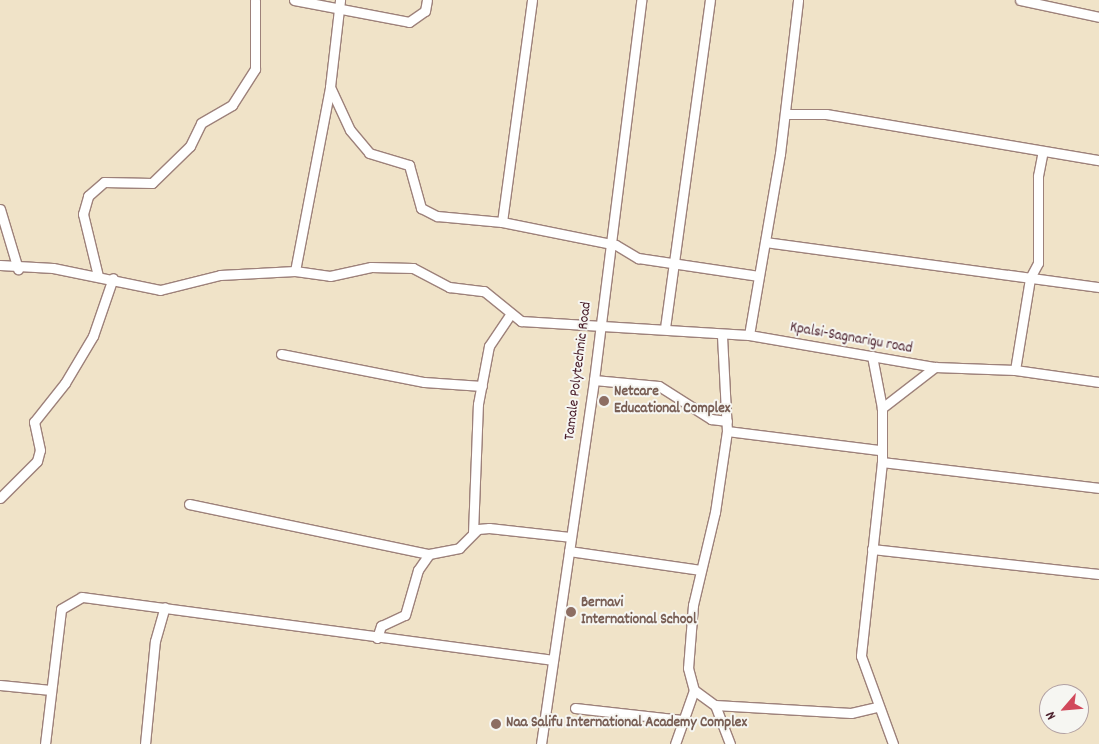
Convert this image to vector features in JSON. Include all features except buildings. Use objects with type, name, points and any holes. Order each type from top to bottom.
[{"type":"street","points":[[98,276],[84,214],[88,196],[104,182],[152,183],[190,146],[201,123],[232,105],[254,69],[255,0]]},
{"type":"street","points":[[294,0],[339,12],[409,22],[425,11],[427,0]]},
{"type":"street","points":[[295,271],[330,87],[340,0]]},
{"type":"street","points":[[502,222],[532,0]]},
{"type":"street","name":"Tamale Polytechnic Road","points":[[541,744],[594,380],[608,244],[640,0]]},
{"type":"street","points":[[665,328],[675,265],[686,153],[710,0]]},
{"type":"street","points":[[749,335],[785,114],[798,0]]},
{"type":"street","points":[[1020,0],[1099,17]]},
{"type":"street","points":[[330,87],[350,130],[369,152],[409,165],[421,208],[437,216],[502,222],[608,244],[638,258],[759,276]]},
{"type":"street","points":[[785,114],[826,114],[1042,152],[1099,160]]},
{"type":"street","points":[[1015,370],[1030,278],[1038,263],[1038,176],[1042,152]]},
{"type":"street","points":[[0,208],[18,268]]},
{"type":"street","points":[[765,242],[1099,287]]},
{"type":"street","points":[[0,265],[18,268],[53,268],[114,278],[160,290],[220,275],[295,271],[330,276],[371,267],[414,268],[449,286],[484,291],[510,315],[489,346],[482,386],[473,533]]},
{"type":"street","points":[[0,498],[37,461],[34,422],[65,384],[93,336],[114,278]]},
{"type":"street","name":"Kpalsi-Sagnarigu road","points":[[510,315],[540,324],[665,328],[722,336],[749,335],[935,367],[1015,370],[1099,382]]},
{"type":"street","points":[[675,744],[694,690],[688,668],[701,570],[727,431],[722,336]]},
{"type":"street","points":[[281,354],[424,382],[482,386]]},
{"type":"street","points":[[872,356],[882,408],[879,450],[882,462],[861,656],[893,744]]},
{"type":"street","points":[[882,408],[935,367]]},
{"type":"street","points":[[594,380],[659,386],[711,419],[727,421]]},
{"type":"street","points":[[727,431],[879,450]]},
{"type":"street","points":[[882,462],[1099,488]]},
{"type":"street","points":[[189,504],[429,554],[459,548],[473,533],[489,528],[570,537]]},
{"type":"street","points":[[872,549],[1099,574]]},
{"type":"street","points":[[569,551],[701,570]]},
{"type":"street","points":[[377,638],[381,626],[405,615],[418,570],[429,554]]},
{"type":"street","points":[[45,744],[64,603],[82,597],[165,607],[377,638],[553,660]]},
{"type":"street","points":[[145,744],[156,642],[165,607]]},
{"type":"street","points":[[0,684],[52,690]]},
{"type":"street","points":[[694,690],[715,705],[851,713],[878,707]]},
{"type":"street","points":[[715,705],[730,744]]},
{"type":"street","points":[[575,708],[682,720]]},
{"type":"place","name":"Netcare Educational Complex","points":[[604,401]]},
{"type":"place","name":"Bernavi International School","points":[[571,612]]},
{"type":"place","name":"Naa Salifu International Academy Complex","points":[[496,724]]}]
